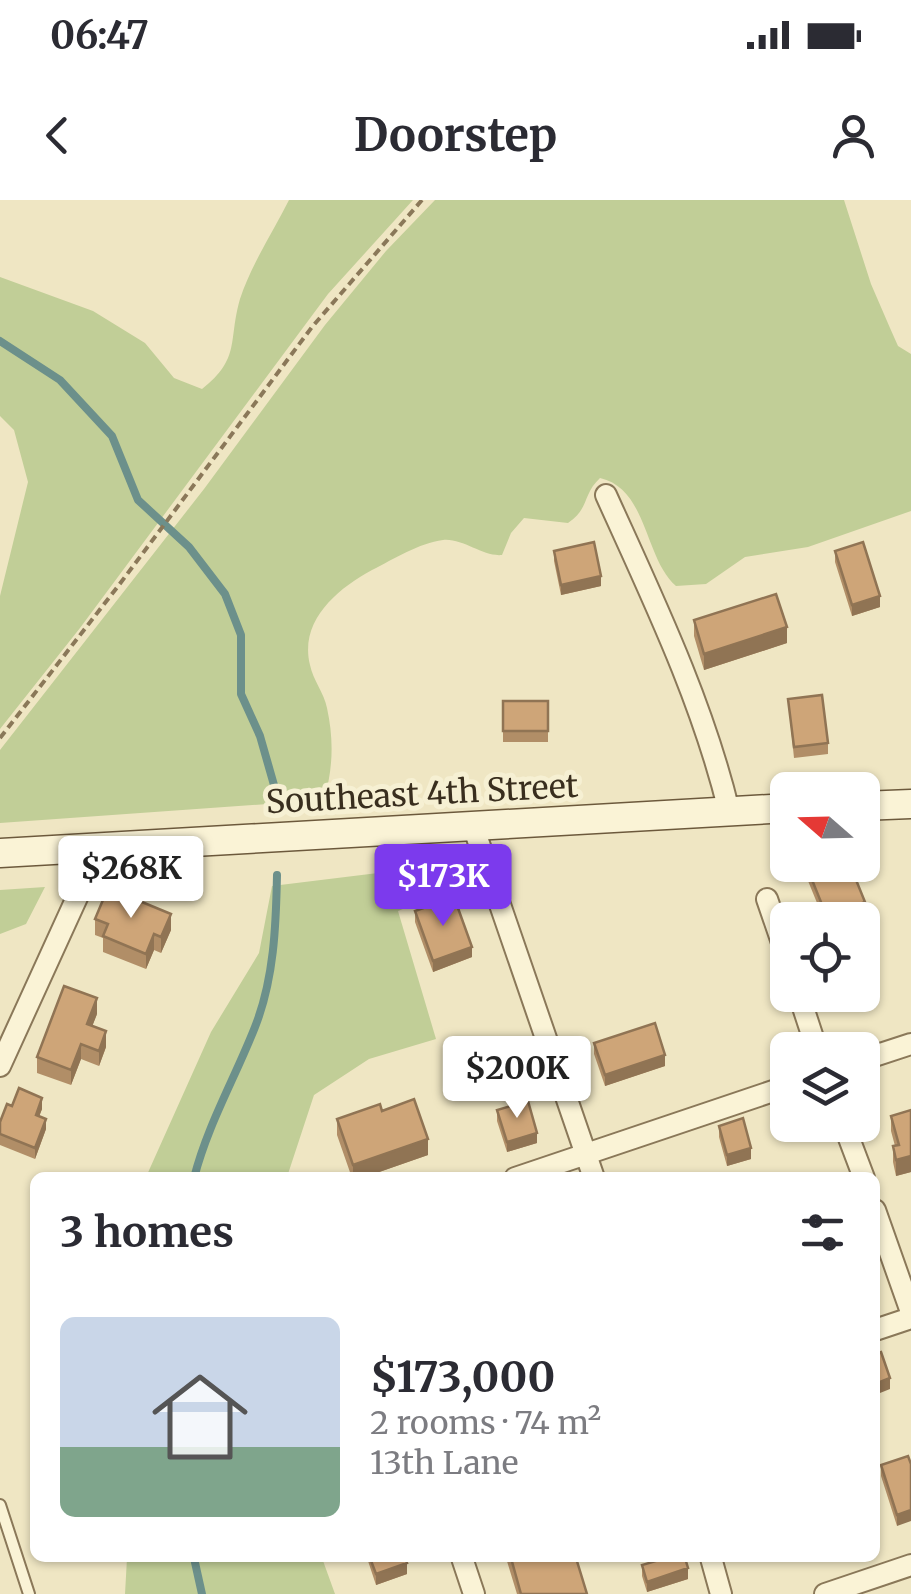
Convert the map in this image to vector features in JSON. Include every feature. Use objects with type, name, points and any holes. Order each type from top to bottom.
[{"type":"street","points":[[606,495],[687,674],[730,811]]},
{"type":"street","points":[[880,805],[911,804]]},
{"type":"street","name":"Southeast 4th Street","points":[[0,852],[770,809]]},
{"type":"street","points":[[473,826],[592,1172]]},
{"type":"street","points":[[0,1066],[100,847]]},
{"type":"street","points":[[767,899],[770,908]]},
{"type":"street","points":[[880,1054],[911,1044]]},
{"type":"street","points":[[533,1172],[770,1092]]},
{"type":"street","points":[[850,1142],[862,1172]]},
{"type":"street","points":[[880,1225],[911,1315],[880,1328]]},
{"type":"street","points":[[463,1562],[474,1594]]},
{"type":"street","points":[[712,1562],[721,1594]]},
{"type":"street","points":[[825,1594],[911,1565]]},
{"type":"lane","points":[[0,1505],[29,1594]]},
{"type":"path","points":[[0,738],[330,304],[422,200]]},
{"type":"green space","points":[[289,200],[413,200],[328,294],[80,628],[0,729],[0,596],[28,482],[14,430],[0,416],[0,277],[93,311],[145,343],[174,378],[202,389],[228,358],[245,286]]},
{"type":"green space","points":[[435,200],[844,200],[890,328],[898,346],[911,354],[911,511],[808,547],[745,557],[706,584],[676,586],[657,559],[628,496],[600,478],[580,512],[568,523],[524,518],[511,533],[502,555],[450,540],[425,544],[359,578],[324,608],[310,634],[308,649],[311,671],[326,702],[331,732],[331,766],[324,800],[0,823],[0,750],[204,489],[325,325],[386,251]]},
{"type":"green space","points":[[435,866],[444,892],[398,911],[436,1039],[369,1059],[314,1095],[289,1172],[148,1172],[211,1032],[259,953],[272,886]]},
{"type":"green space","points":[[45,887],[26,924],[0,934],[0,890]]},
{"type":"green space","points":[[127,1562],[323,1562],[335,1594],[125,1594]]},
{"type":"building","points":[[594,542],[601,576],[561,585],[554,551]]},
{"type":"building","points":[[863,542],[880,596],[852,605],[835,551]]},
{"type":"building","points":[[776,594],[787,627],[704,654],[694,620]]},
{"type":"building","points":[[822,695],[828,743],[794,747],[788,699]]},
{"type":"building","points":[[503,701],[548,701],[548,731],[503,731]]},
{"type":"building","points":[[813,882],[857,882],[865,902],[821,902]]},
{"type":"building","points":[[108,888],[171,914],[161,937],[154,934],[146,954],[103,936],[108,924],[95,919]]},
{"type":"building","points":[[454,897],[472,947],[433,961],[415,911]]},
{"type":"building","points":[[64,986],[97,998],[87,1024],[106,1031],[99,1051],[81,1044],[71,1070],[37,1057]]},
{"type":"building","points":[[655,1023],[665,1055],[605,1075],[594,1043]]},
{"type":"building","points":[[19,1088],[42,1098],[36,1115],[46,1119],[35,1148],[0,1134],[7,1104],[12,1106]]},
{"type":"building","points":[[414,1099],[428,1139],[353,1165],[337,1119],[380,1104],[382,1111]]},
{"type":"building","points":[[528,1101],[537,1133],[507,1142],[497,1110]]},
{"type":"building","points":[[911,1110],[911,1156],[896,1160],[893,1146],[899,1145],[891,1116]]},
{"type":"building","points":[[743,1118],[751,1148],[727,1155],[719,1126]]},
{"type":"building","points":[[880,1352],[890,1378],[880,1382]]},
{"type":"building","points":[[908,1456],[911,1510],[897,1515],[881,1465]]},
{"type":"building","points":[[372,1562],[407,1563],[376,1574]]},
{"type":"building","points":[[512,1562],[577,1562],[587,1594],[521,1594]]},
{"type":"building","points":[[686,1562],[688,1568],[647,1582],[642,1565]]},
{"type":"waterway","points":[[0,341],[60,380],[112,436],[138,500],[189,547],[225,594],[241,635],[241,694],[260,736],[278,799]]},
{"type":"waterway","points":[[196,1172],[261,1009],[273,952],[277,875]]},
{"type":"waterway","points":[[195,1562],[202,1594]]}]
